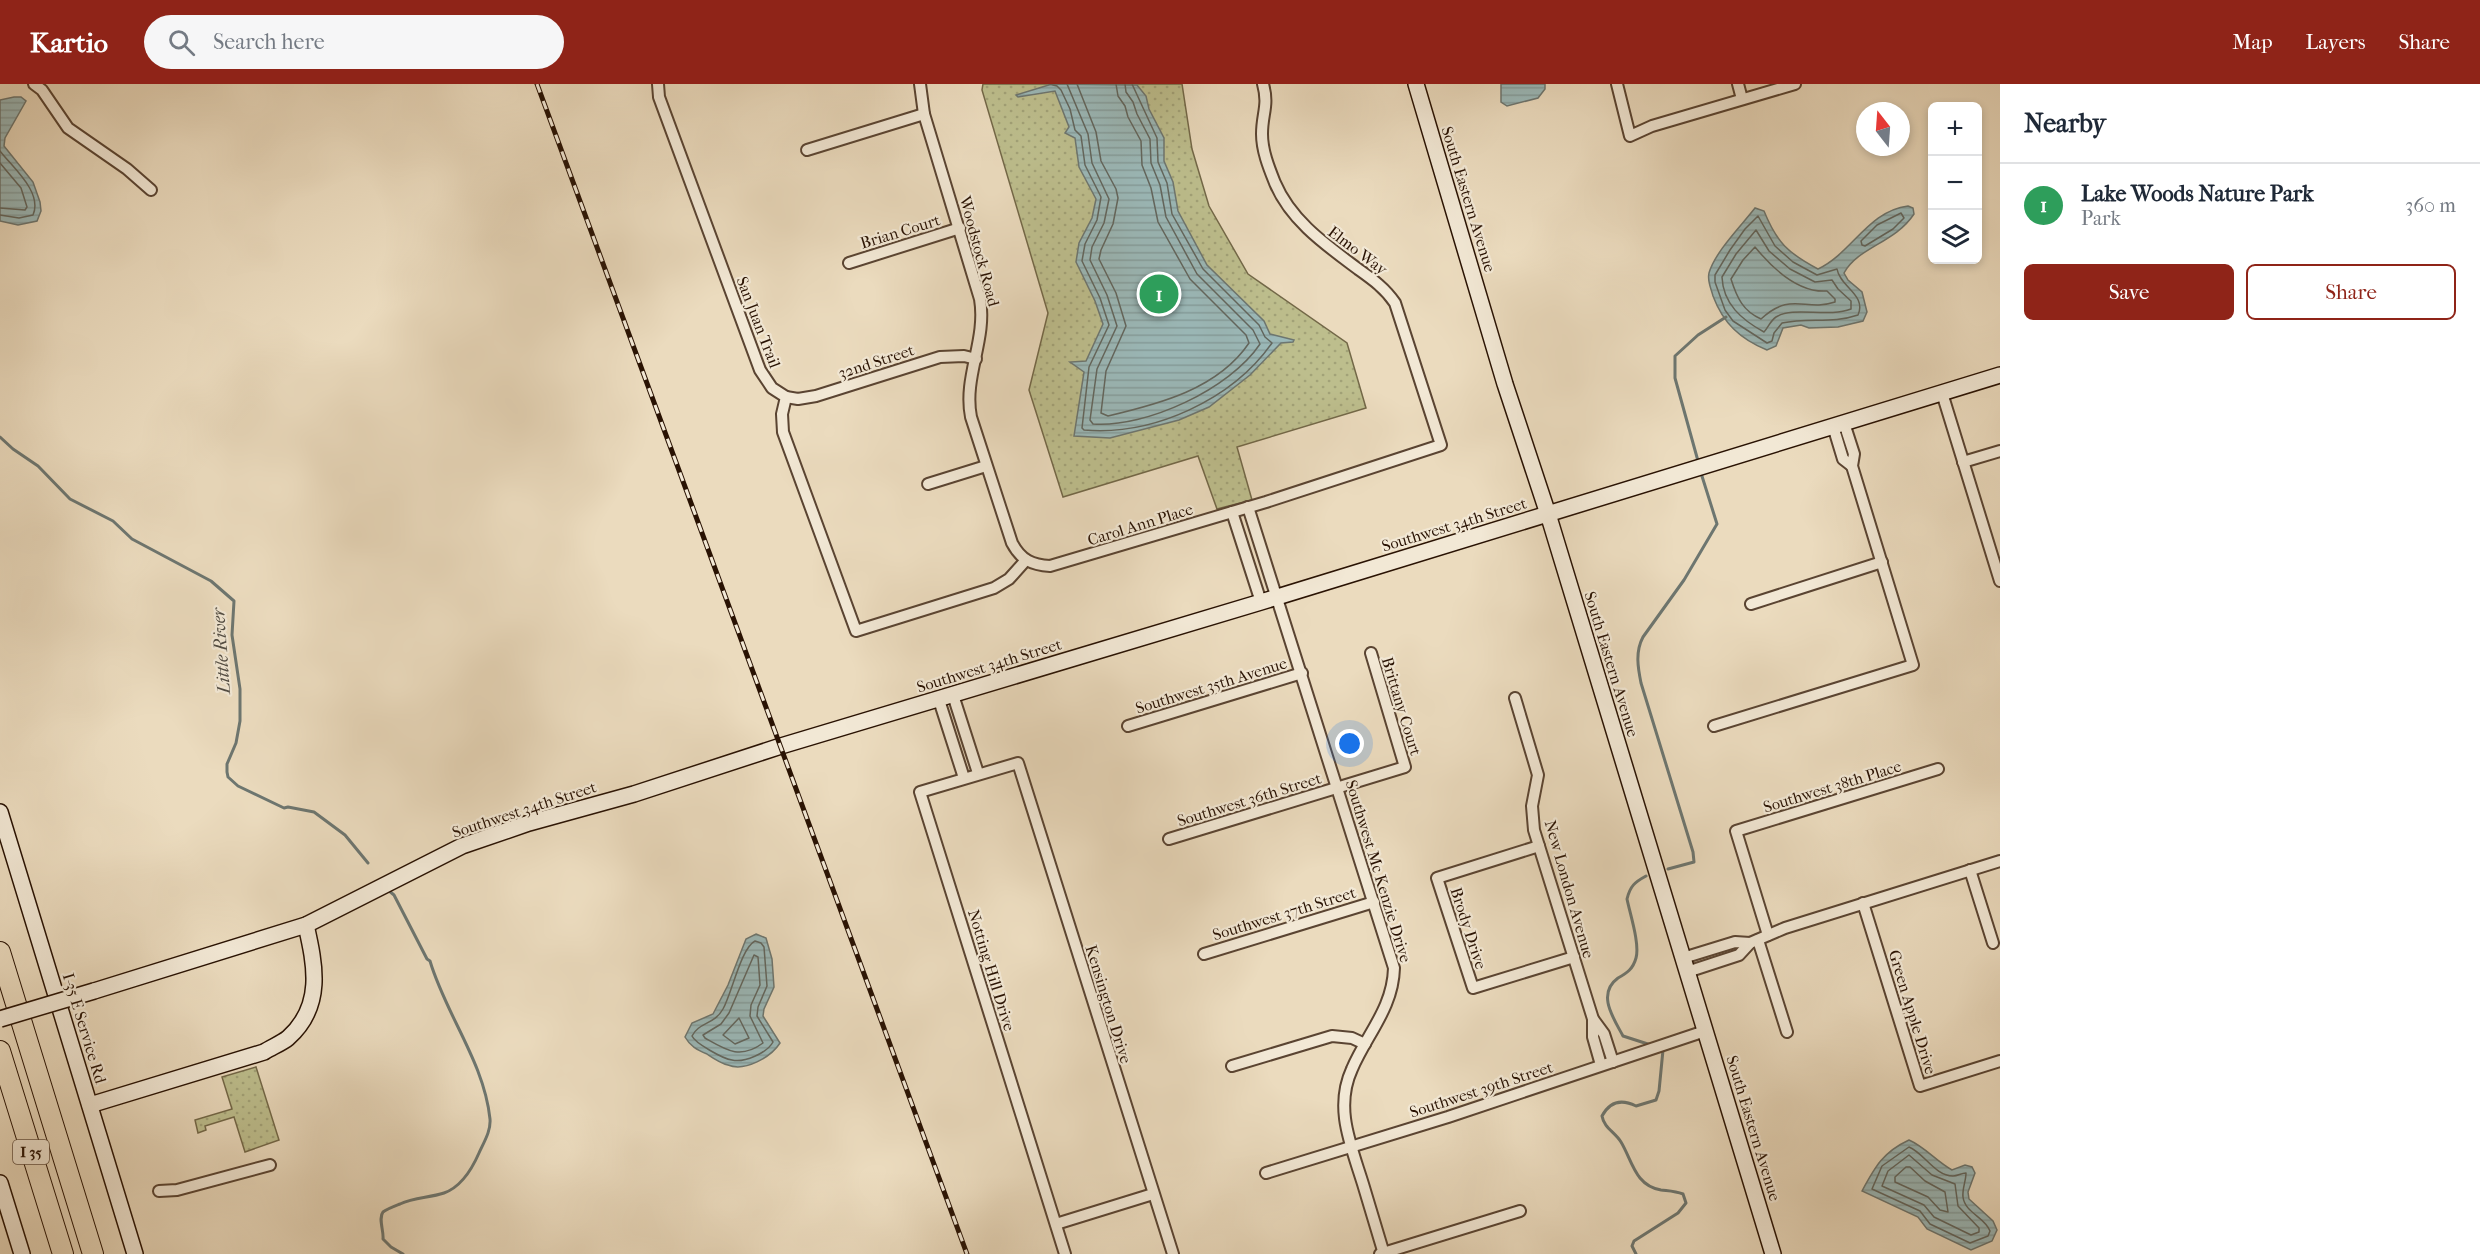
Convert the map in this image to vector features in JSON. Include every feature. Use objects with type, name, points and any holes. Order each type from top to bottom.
[{"type":"highway","name":"I 35","points":[[0,952],[93,1254]]},
{"type":"highway","name":"I 35","points":[[0,1051],[63,1254]]},
{"type":"street","points":[[34,84],[42,90],[68,128],[127,169],[150,190]]},
{"type":"street","name":"San Juan Trail","points":[[658,84],[659,97],[760,370],[772,388],[786,397]]},
{"type":"street","name":"Woodstock Road","points":[[920,84],[924,114],[960,228],[982,311],[976,359],[969,388],[969,406],[1006,530],[1016,551],[1026,560]]},
{"type":"street","name":"Elmo Way","points":[[1263,84],[1267,102],[1262,130],[1263,150],[1279,191],[1287,205],[1316,237],[1381,286],[1395,303],[1441,446]]},
{"type":"street","name":"South Eastern Avenue","points":[[1416,84],[1504,384],[1548,514],[1773,1254]]},
{"type":"street","points":[[1617,84],[1630,136],[1652,126],[1795,84]]},
{"type":"street","points":[[1737,84],[1742,99]]},
{"type":"street","points":[[807,150],[924,114]]},
{"type":"street","name":"Brian Court","points":[[849,263],[960,228]]},
{"type":"street","name":"32nd Street","points":[[786,397],[798,399],[816,396],[940,357],[964,356],[976,359]]},
{"type":"street","name":"Southwest 34th Street","points":[[0,1019],[306,925],[348,906],[462,846],[529,823],[634,794],[782,746],[1261,602],[2000,375]]},
{"type":"street","points":[[1942,393],[2000,581]]},
{"type":"street","points":[[786,397],[782,414],[783,432],[856,631],[994,588],[1009,579],[1026,560]]},
{"type":"street","points":[[1714,726],[1913,665],[1852,465],[1854,454],[1838,425]]},
{"type":"street","name":"Carol Ann Place","points":[[1026,560],[1036,566],[1059,564],[1441,446]]},
{"type":"street","points":[[1963,462],[2000,451]]},
{"type":"street","points":[[928,484],[986,466]]},
{"type":"street","name":"Southwest Mc Kenzie Drive","points":[[1248,507],[1392,960],[1394,983],[1390,997],[1352,1068],[1344,1095],[1344,1119],[1383,1254]]},
{"type":"street","points":[[1232,512],[1261,602]]},
{"type":"street","points":[[1751,604],[1882,562]]},
{"type":"street","name":"Brittany Court","points":[[1371,653],[1405,766]]},
{"type":"street","name":"Southwest 35th Avenue","points":[[1128,726],[1302,673]]},
{"type":"street","points":[[946,697],[978,773]]},
{"type":"street","points":[[946,697],[964,778]]},
{"type":"street","name":"New London Avenue","points":[[1515,698],[1538,775],[1532,807],[1539,846],[1593,1019],[1593,1037],[1601,1065]]},
{"type":"street","name":"Notting Hill Drive","points":[[1018,763],[920,792],[1065,1254]]},
{"type":"street","name":"Kensington Drive","points":[[1018,763],[1173,1254]]},
{"type":"street","name":"Southwest 36th Street","points":[[1169,839],[1405,766]]},
{"type":"street","name":"Southwest 38th Place","points":[[1759,940],[1736,831],[1938,769]]},
{"type":"street","name":"I-35 E Service Rd","points":[[0,812],[135,1254]]},
{"type":"street","name":"Brody Drive","points":[[1539,846],[1437,878],[1473,988],[1574,957]]},
{"type":"street","points":[[1685,965],[1735,942],[1759,940],[1785,928],[2000,861]]},
{"type":"street","points":[[1970,870],[1993,943]]},
{"type":"street","name":"Southwest 37th Street","points":[[1204,954],[1374,902]]},
{"type":"street","name":"Green Apple Drive","points":[[1863,903],[1920,1086],[2000,1061]]},
{"type":"street","points":[[90,1105],[264,1052],[287,1039],[300,1025],[310,1005],[316,980],[306,925]]},
{"type":"street","points":[[1759,940],[1787,1032]]},
{"type":"street","name":"New London Avenue","points":[[1593,1019],[1604,1034],[1613,1062]]},
{"type":"street","name":"Southwest 39th Street","points":[[1266,1173],[1448,1117],[1705,1031]]},
{"type":"street","points":[[1232,1066],[1332,1036],[1352,1038],[1365,1044]]},
{"type":"street","points":[[159,1191],[177,1190],[270,1165]]},
{"type":"street","points":[[0,1182],[22,1254]]},
{"type":"street","points":[[1056,1224],[1154,1194]]},
{"type":"street","points":[[1383,1254],[1520,1211]]},
{"type":"green space","points":[[983,84],[1182,84],[1192,149],[1209,206],[1248,274],[1347,343],[1366,408],[1237,447],[1252,500],[1217,509],[1198,456],[1063,497],[1029,390],[1048,313],[982,90]]},
{"type":"green space","points":[[256,1067],[279,1140],[245,1152],[234,1117],[205,1126],[206,1130],[198,1133],[195,1120],[232,1109],[222,1077]]},
{"type":"water","points":[[1052,84],[1137,85],[1146,96],[1149,109],[1164,138],[1164,161],[1173,182],[1178,211],[1207,265],[1264,321],[1270,334],[1294,340],[1281,343],[1250,375],[1209,407],[1179,420],[1110,438],[1074,436],[1084,372],[1070,362],[1086,361],[1103,324],[1095,301],[1076,262],[1079,243],[1092,218],[1096,199],[1079,167],[1075,138],[1065,133],[1069,127],[1055,91],[1018,97],[1016,95]]},
{"type":"water","points":[[1501,84],[1545,84],[1545,89],[1538,98],[1507,106],[1501,102]]},
{"type":"water","points":[[21,97],[26,101],[5,138],[4,146],[33,182],[41,211],[37,221],[18,225],[0,221],[0,100]]},
{"type":"water","points":[[1908,206],[1913,208],[1914,214],[1906,224],[1858,257],[1844,273],[1848,280],[1862,292],[1867,312],[1863,321],[1838,327],[1809,328],[1801,325],[1783,328],[1776,346],[1767,350],[1749,341],[1734,329],[1717,306],[1708,279],[1712,265],[1722,248],[1755,208],[1764,211],[1779,239],[1791,252],[1818,269],[1841,253],[1882,216],[1894,209]]},
{"type":"water","points":[[756,934],[766,938],[772,959],[774,987],[763,1016],[780,1043],[757,1062],[735,1067],[722,1063],[697,1049],[685,1037],[692,1023],[713,1014],[728,985],[746,939]]},
{"type":"water","points":[[1909,1140],[1952,1170],[1965,1165],[1972,1167],[1975,1173],[1968,1192],[1969,1199],[1993,1221],[1997,1230],[1992,1241],[1971,1250],[1927,1229],[1918,1217],[1862,1191],[1886,1155]]},
{"type":"waterway","points":[[1698,461],[1675,378],[1675,356],[1698,335],[1726,317]]},
{"type":"waterway","name":"Little River","points":[[0,437],[38,466],[70,499],[113,521],[132,539],[211,581],[234,601],[232,635],[240,689],[240,721],[236,743],[227,764],[228,777],[238,786],[284,808],[314,812],[345,835],[368,863]]},
{"type":"waterway","points":[[1668,869],[1694,862],[1693,852],[1641,683],[1638,654],[1643,637],[1684,580],[1717,524],[1701,473]]},
{"type":"waterway","points":[[1646,876],[1634,885],[1627,899],[1636,937],[1636,958],[1629,970],[1612,984],[1608,991],[1608,999],[1609,1007],[1623,1036],[1651,1045]]},
{"type":"waterway","name":"Little River","points":[[388,890],[394,895],[430,961],[445,1000],[473,1058],[490,1119],[488,1132],[476,1159],[465,1177],[456,1186],[444,1193],[405,1202],[383,1212],[381,1218],[383,1239],[403,1254]]},
{"type":"waterway","points":[[1636,1254],[1632,1246],[1634,1241],[1678,1213],[1686,1203],[1683,1194],[1652,1188],[1640,1178],[1621,1142],[1605,1124],[1602,1116],[1613,1104],[1626,1102],[1636,1106],[1656,1100],[1663,1050]]},
{"type":"railway","points":[[537,84],[967,1254]]},
{"type":"place","name":"Lake Woods Nature Park","points":[[1159,294]]}]
